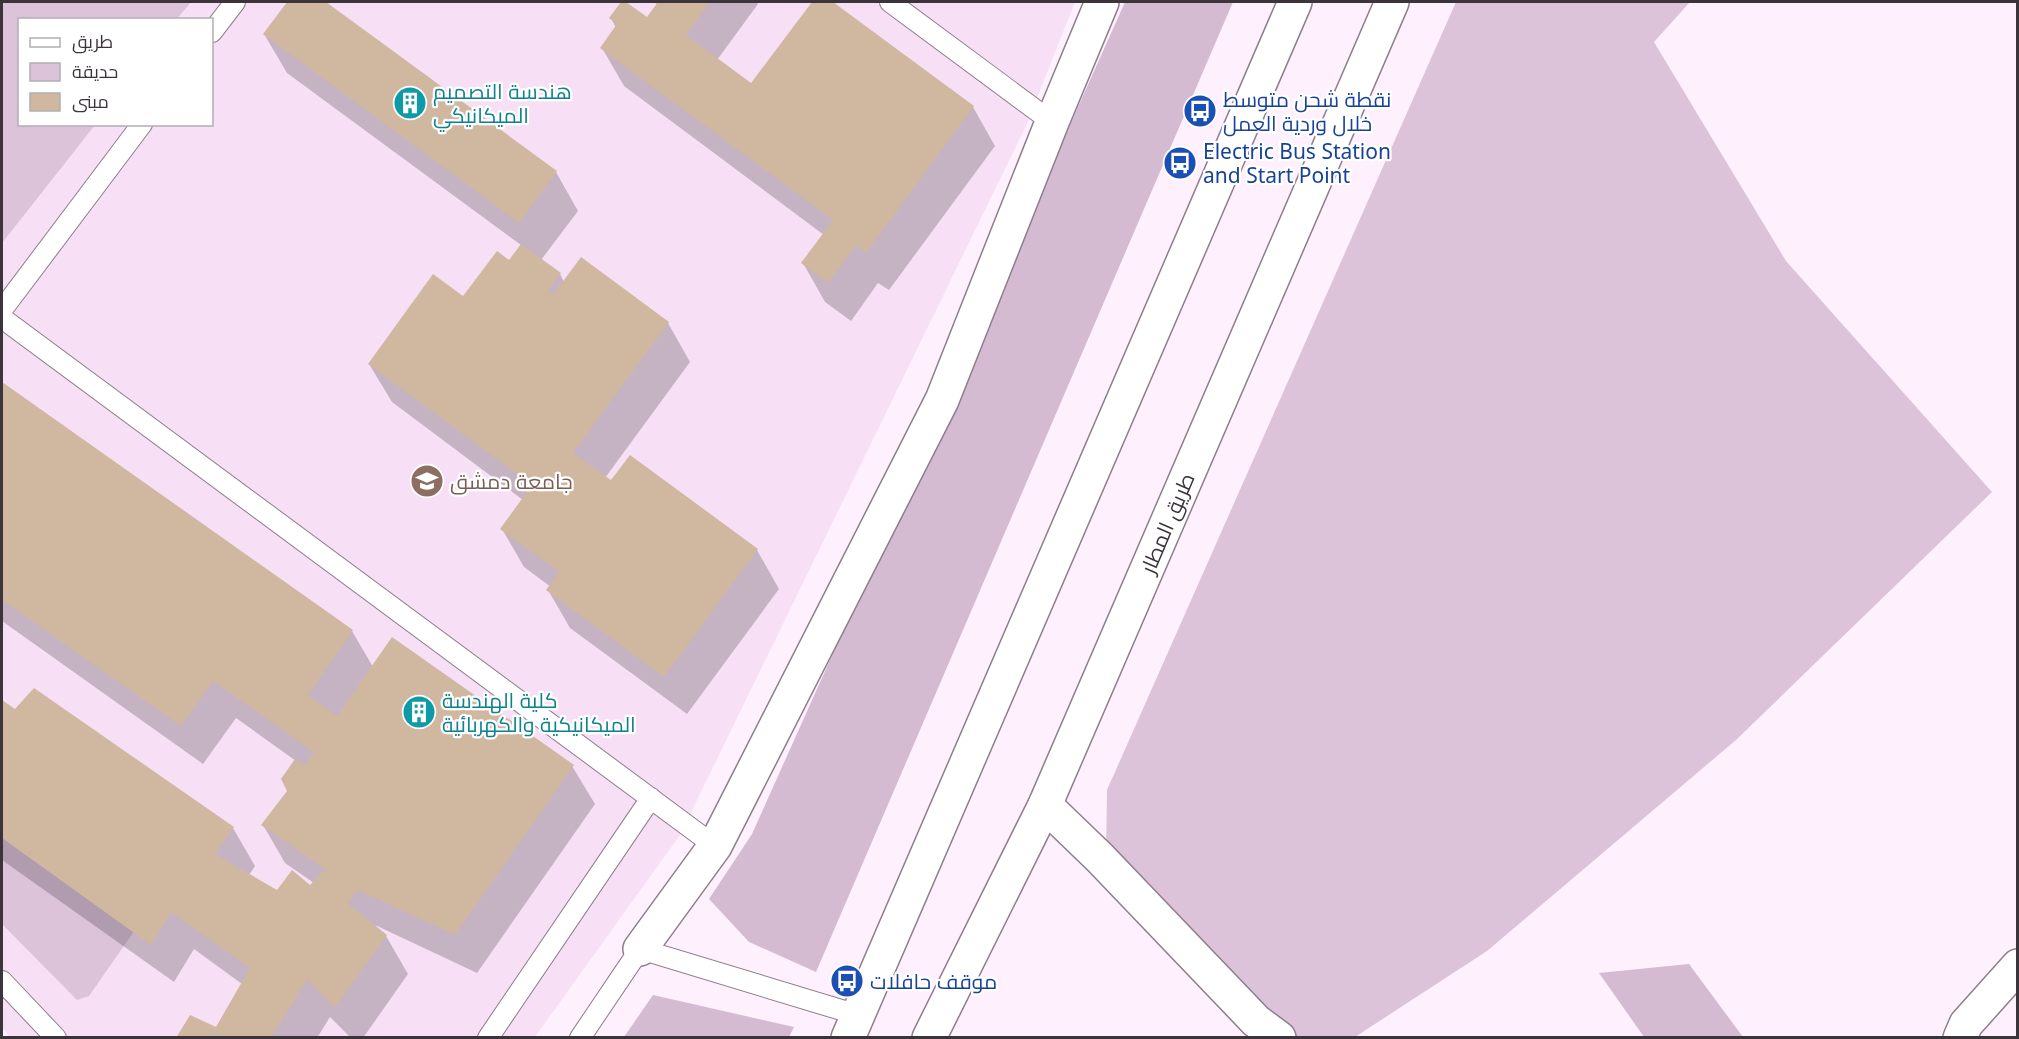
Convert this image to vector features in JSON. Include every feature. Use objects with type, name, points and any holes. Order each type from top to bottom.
[{"type":"main road","points":[[640,949],[716,846],[942,400],[1102,2]]},
{"type":"main road","points":[[853,1026],[1295,2]]},
{"type":"main road","name":"طريق المطار","points":[[928,1038],[1045,805],[1392,2]]},
{"type":"main road","points":[[1045,805],[1100,858],[1260,1032]]},
{"type":"main road","points":[[1968,1033],[2018,966]]},
{"type":"lane","points":[[213,31],[235,2]]},
{"type":"lane","points":[[890,2],[1052,122]]},
{"type":"lane","points":[[2,310],[140,126]]},
{"type":"lane","points":[[2,318],[716,846]]},
{"type":"lane","points":[[488,1038],[651,798]]},
{"type":"lane","points":[[580,1038],[640,949],[853,1026]]},
{"type":"lane","points":[[2,981],[56,1038]]},
{"type":"shaded area","name":"جامعة دمشق","points":[[2,2],[1075,2],[1026,126],[680,835],[535,1037],[11,1038],[2,1028]]},
{"type":"shaded area","points":[[1125,2],[1233,2],[816,972],[749,942],[709,899],[752,834]]},
{"type":"shaded area","points":[[1689,964],[1743,1037],[1644,1037],[1599,973]]},
{"type":"shaded area","points":[[653,995],[794,1027],[789,1037],[624,1037]]},
{"type":"green space","points":[[2,2],[191,2],[178,18],[18,18],[18,126],[94,126],[2,243]]},
{"type":"green space","points":[[1456,2],[1690,2],[1654,42],[1786,261],[1992,492],[1736,740],[1487,951],[1355,1037],[1289,1037],[1106,854],[1107,790]]},
{"type":"green space","points":[[2,837],[135,930],[89,996],[77,1000],[2,924]]},
{"type":"building","name":"هندسة التصميم الميكانيكي","points":[[287,2],[326,2],[557,171],[519,223],[263,34]]},
{"type":"building","points":[[621,2],[626,2],[647,17],[658,2],[710,2],[686,35],[751,83],[812,2],[833,2],[974,106],[866,253],[856,245],[828,283],[801,263],[833,220],[600,48],[617,24],[609,18]]},
{"type":"building","points":[[521,244],[561,273],[548,291],[553,295],[581,257],[669,322],[573,453],[611,480],[630,455],[758,549],[664,677],[546,590],[559,572],[500,529],[532,485],[368,364],[433,274],[463,296],[497,251],[509,260]]},
{"type":"building","name":"كلية الهندسة الميكانيكية والكهربائية","points":[[2,382],[353,630],[308,695],[337,716],[392,637],[574,765],[455,935],[357,890],[348,904],[387,935],[335,1007],[307,980],[271,1038],[176,1038],[190,1015],[216,1027],[250,968],[171,912],[151,945],[2,838],[2,700],[15,709],[34,688],[234,827],[215,854],[277,890],[292,870],[310,885],[325,869],[261,825],[287,791],[281,779],[295,759],[305,765],[314,752],[213,681],[181,726],[2,600]]},
{"type":"place","name":"هندسة التصميم الميكانيكي","points":[[410,103]]},
{"type":"place","name":"نقطة شحن متوسط خلال وردية العمل","points":[[1200,111]]},
{"type":"place","name":"Electric Bus Station and Start Point","points":[[1180,163]]},
{"type":"place","name":"جامعة دمشق","points":[[427,481]]},
{"type":"place","name":"كلية الهندسة الميكانيكية والكهربائية","points":[[419,712]]},
{"type":"place","name":"موقف حافلات","points":[[847,981]]}]
